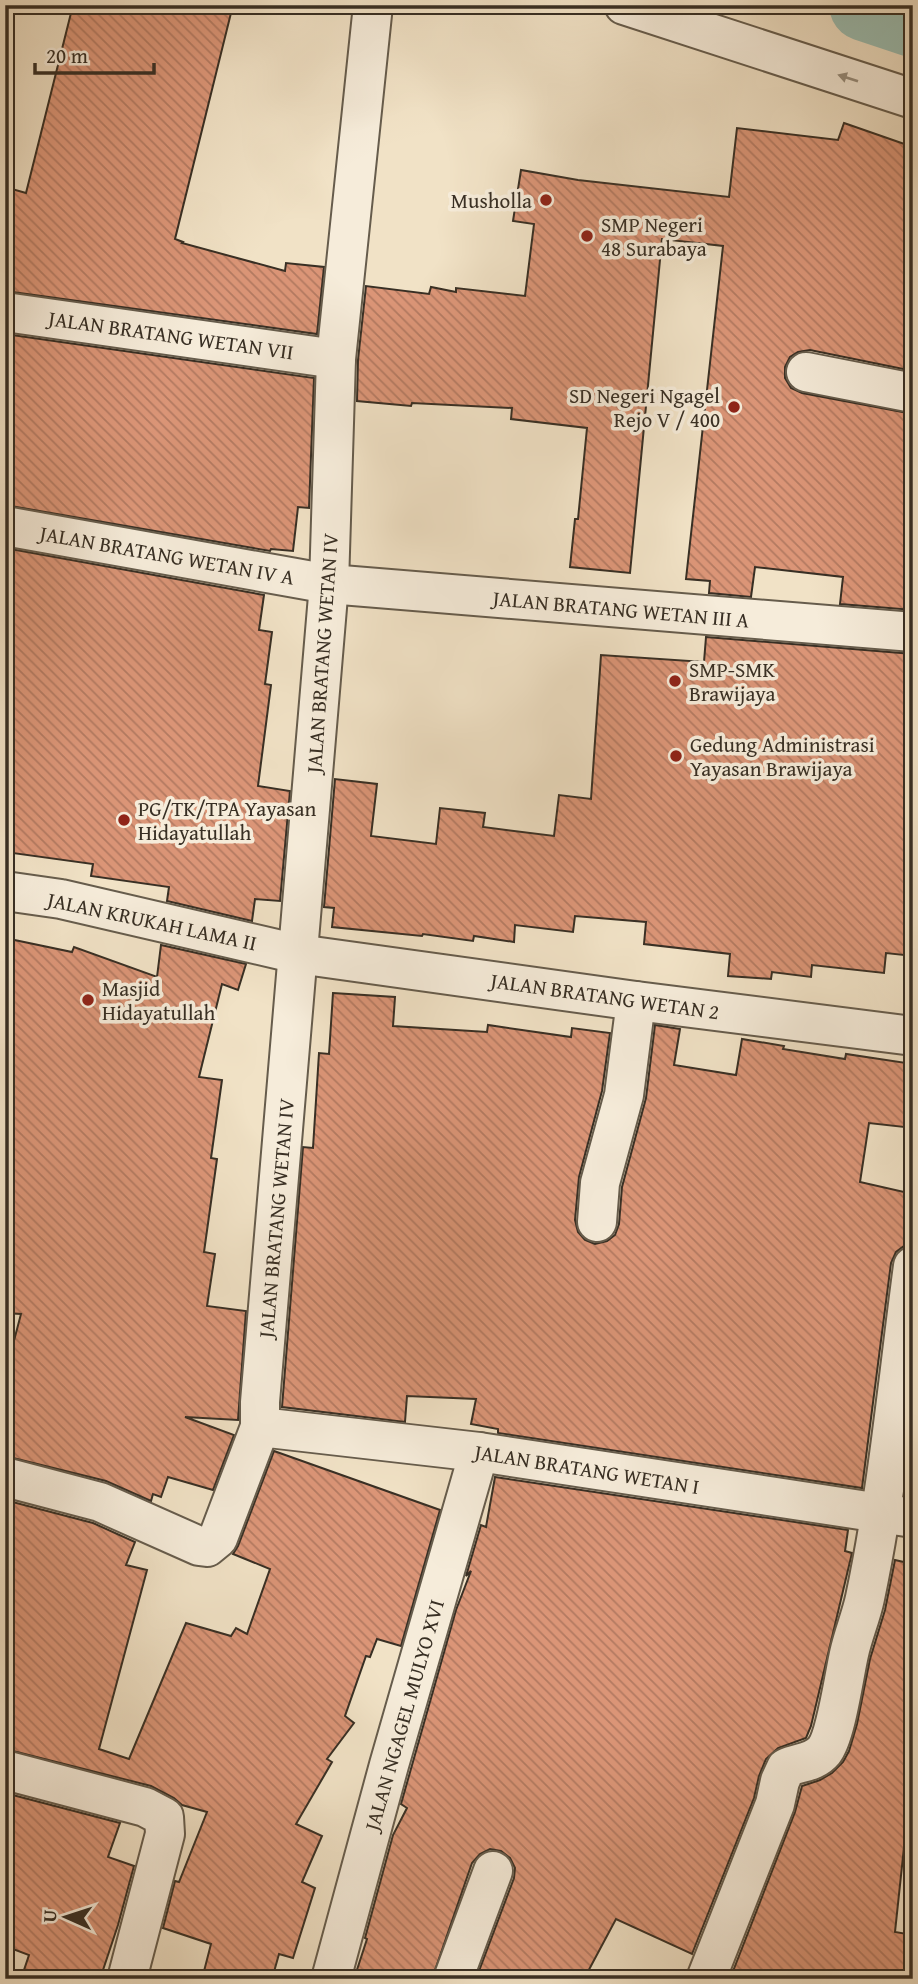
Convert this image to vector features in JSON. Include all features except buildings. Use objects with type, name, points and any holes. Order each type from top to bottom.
[{"type":"street","name":"JALAN BRATANG WETAN IV","points":[[5,1477],[100,1502],[199,1546],[207,1547],[218,1538],[260,1427],[329,584],[336,359],[373,5]]},
{"type":"street","points":[[624,5],[913,99]]},
{"type":"street","name":"JALAN BRATANG WETAN VII","points":[[5,312],[336,359]]},
{"type":"street","points":[[806,372],[913,393]]},
{"type":"street","name":"JALAN BRATANG WETAN IV A","points":[[5,526],[329,584]]},
{"type":"street","name":"JALAN BRATANG WETAN III A","points":[[329,584],[913,632]]},
{"type":"street","name":"JALAN KRUKAH LAMA II","points":[[5,891],[61,899],[298,954]]},
{"type":"street","name":"JALAN BRATANG WETAN 2","points":[[298,954],[913,1036]]},
{"type":"street","points":[[597,1222],[600,1183],[624,1095],[636,1001]]},
{"type":"street","points":[[706,1979],[775,1804],[786,1768],[813,1761],[825,1750],[837,1714],[851,1645],[896,1516],[913,1266]]},
{"type":"street","name":"JALAN BRATANG WETAN I","points":[[260,1427],[479,1452],[896,1516]]},
{"type":"street","name":"JALAN NGAGEL MULYO XVI","points":[[331,1979],[392,1752],[479,1452]]},
{"type":"street","points":[[5,1770],[145,1807],[164,1818],[165,1834],[127,1979]]},
{"type":"street","points":[[453,1979],[493,1871]]},
{"type":"waterway","points":[[865,5],[913,21]]},
{"type":"place","name":"Musholla","points":[[546,200]]},
{"type":"place","name":"SMP Negeri 48 Surabaya","points":[[587,236]]},
{"type":"place","name":"SD Negeri Ngagel Rejo V / 400","points":[[734,407]]},
{"type":"place","name":"SMP-SMK Brawijaya","points":[[675,681]]},
{"type":"place","name":"Gedung Administrasi Yayasan Brawijaya","points":[[676,756]]},
{"type":"place","name":"PG/TK/TPA Yayasan Hidayatullah","points":[[124,820]]},
{"type":"place","name":"Masjid Hidayatullah","points":[[88,1000]]}]
